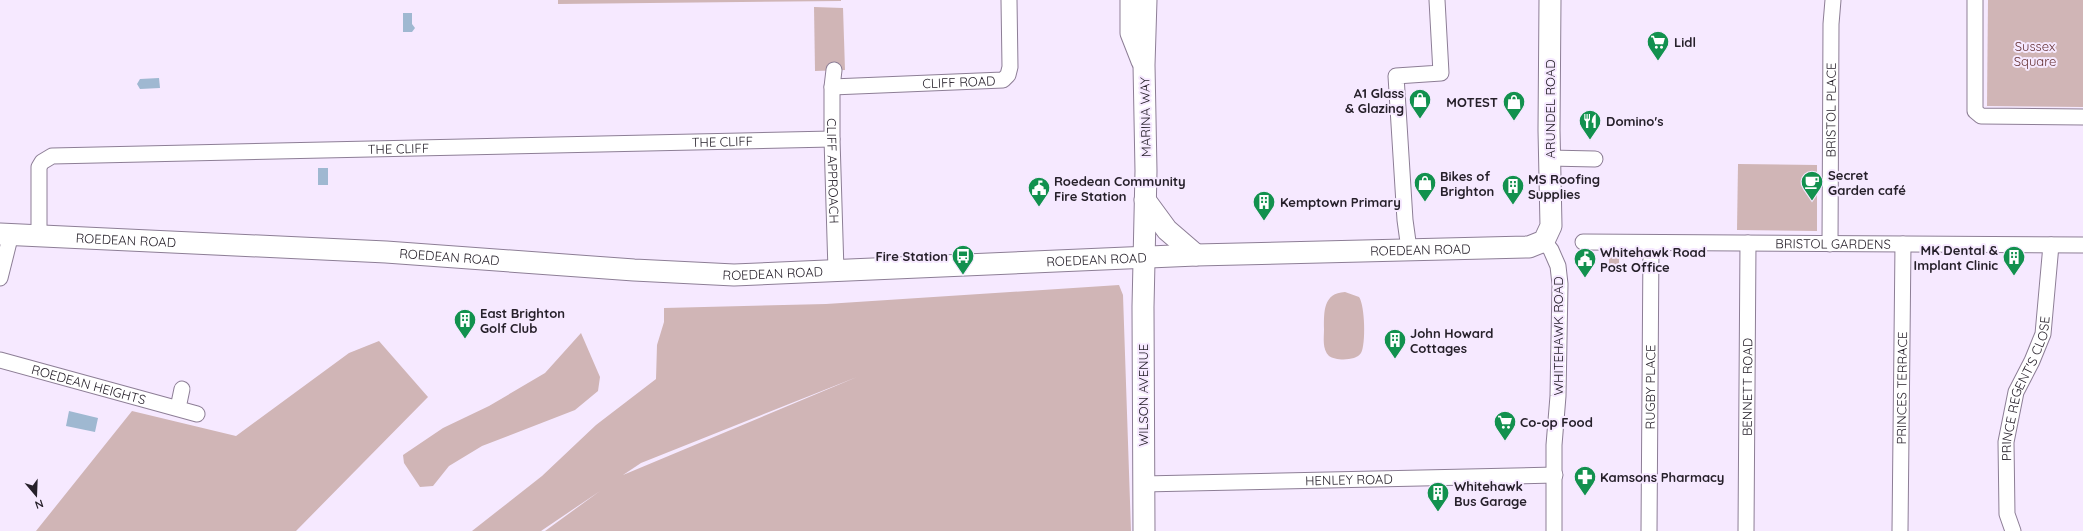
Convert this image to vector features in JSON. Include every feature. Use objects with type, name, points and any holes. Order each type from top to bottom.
[{"type":"main road","points":[[1131,0],[1131,33],[1144,65]]},
{"type":"main road","name":"MARINA WAY","points":[[1143,259],[1145,200],[1144,65],[1146,0]]},
{"type":"main road","name":"ARUNDEL ROAD","points":[[1544,241],[1551,226],[1549,158],[1550,0]]},
{"type":"main road","points":[[1145,200],[1166,230],[1196,256]]},
{"type":"main road","name":"ROEDEAN ROAD","points":[[6,234],[386,252],[634,270],[734,275],[1102,258],[1143,259],[1196,256],[1529,246],[1544,241]]},
{"type":"main road","name":"WILSON AVENUE","points":[[1143,259],[1144,531]]},
{"type":"street","name":"CLIFF ROAD","points":[[832,87],[1004,80],[1008,75],[1010,67],[1009,0]]},
{"type":"street","points":[[1409,249],[1405,220],[1396,76],[1441,74],[1437,0]]},
{"type":"street","name":"BRISTOL PLACE","points":[[1830,244],[1831,24],[1833,0]]},
{"type":"street","points":[[1975,0],[1975,111],[1981,116],[2083,117]]},
{"type":"street","name":"CLIFF APPROACH","points":[[834,70],[832,87],[832,139],[836,271]]},
{"type":"street","name":"THE CLIFF","points":[[39,235],[39,167],[42,162],[52,156],[832,139]]},
{"type":"street","points":[[1549,158],[1595,159]]},
{"type":"street","points":[[0,278],[6,234]]},
{"type":"street","name":"WHITEHAWK ROAD","points":[[1544,241],[1551,250],[1558,266],[1560,284],[1558,396],[1554,445],[1554,531]]},
{"type":"street","name":"BRISTOL GARDENS","points":[[1584,242],[2083,245]]},
{"type":"street","name":"RUGBY PLACE","points":[[1649,531],[1651,243]]},
{"type":"street","name":"BENNETT ROAD","points":[[1746,531],[1748,243]]},
{"type":"street","name":"PRINCES TERRACE","points":[[1900,531],[1903,244]]},
{"type":"street","name":"PRINCE REGENT'S CLOSE","points":[[2012,531],[2007,514],[2006,442],[2016,392],[2032,361],[2043,334],[2051,245]]},
{"type":"street","name":"ROEDEAN HEIGHTS","points":[[0,360],[197,414]]},
{"type":"street","points":[[178,408],[182,389]]},
{"type":"street","name":"HENLEY ROAD","points":[[1143,484],[1555,475]]},
{"type":"green space","points":[[558,0],[841,0],[841,1],[558,4]]},
{"type":"green space","name":"Sussex Square","points":[[1988,0],[2083,0],[2083,107],[1987,106]]},
{"type":"green space","points":[[814,7],[843,8],[845,70],[815,71]]},
{"type":"green space","points":[[1738,164],[1817,165],[1817,231],[1737,230]]},
{"type":"green space","points":[[1609,255],[1619,255],[1619,273],[1609,273]]},
{"type":"green space","points":[[1119,285],[1123,295],[1131,531],[545,531],[600,491],[541,531],[472,531],[542,476],[596,425],[656,379],[657,345],[664,322],[664,308],[826,304]],"holes":[[[857,377],[623,475],[641,463]]]},
{"type":"green space","points":[[1345,292],[1359,297],[1361,301],[1364,316],[1364,342],[1361,353],[1355,358],[1336,359],[1329,356],[1324,347],[1324,316],[1326,304],[1332,296]]},
{"type":"green space","points":[[581,333],[600,377],[598,391],[575,410],[482,446],[449,466],[433,486],[420,487],[404,463],[403,455],[443,428],[489,406],[545,373]]},
{"type":"green space","points":[[379,341],[428,397],[296,531],[36,531],[132,411],[236,436],[349,353]]},
{"type":"water","points":[[403,13],[412,13],[412,24],[415,28],[412,32],[403,32]]},
{"type":"water","points":[[159,78],[160,88],[140,89],[137,84],[140,79]]},
{"type":"water","points":[[318,168],[328,168],[328,185],[318,185]]},
{"type":"water","points":[[69,411],[98,418],[95,432],[66,426]]},
{"type":"place","name":"Lidl","points":[[1658,62]]},
{"type":"place","name":"A1 Glass & Glazing","points":[[1420,120]]},
{"type":"place","name":"MOTEST","points":[[1514,122]]},
{"type":"place","name":"Domino's","points":[[1590,140]]},
{"type":"place","name":"Bikes of Brighton","points":[[1425,202]]},
{"type":"place","name":"Secret Garden café","points":[[1812,202]]},
{"type":"place","name":"MS Roofing Supplies","points":[[1513,206]]},
{"type":"place","name":"Roedean Community Fire Station","points":[[1039,208]]},
{"type":"place","name":"Kemptown Primary","points":[[1264,222]]},
{"type":"place","name":"Fire Station","points":[[963,276]]},
{"type":"place","name":"MK Dental & Implant Clinic","points":[[2014,276]]},
{"type":"place","name":"Whitehawk Road Post Office","points":[[1585,278]]},
{"type":"place","name":"East Brighton Golf Club","points":[[465,340]]},
{"type":"place","name":"John Howard Cottages","points":[[1395,360]]},
{"type":"place","name":"Co-op Food","points":[[1505,442]]},
{"type":"place","name":"Kamsons Pharmacy","points":[[1585,496]]},
{"type":"place","name":"Whitehawk Bus Garage","points":[[1438,512]]}]
